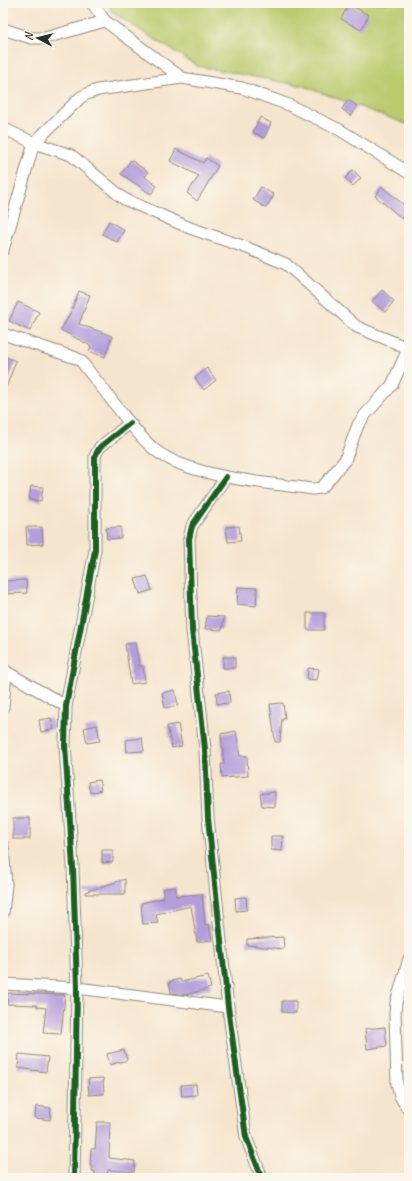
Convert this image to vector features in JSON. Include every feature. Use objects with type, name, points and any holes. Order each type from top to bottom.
[{"type":"street","points":[[92,3],[105,20],[182,78]]},
{"type":"street","points":[[3,29],[36,39],[105,20]]},
{"type":"street","points":[[3,250],[34,143],[81,97],[98,90],[182,78],[242,88],[289,105],[340,130],[409,174]]},
{"type":"street","points":[[3,128],[34,143],[71,155],[124,199],[190,228],[245,247],[286,264],[357,327],[409,347],[392,385],[361,421],[345,460],[321,488],[313,489],[226,477],[184,465],[154,449],[130,423],[76,358],[3,334]]},
{"type":"street","points":[[74,1178],[77,988],[73,867],[65,745],[66,706],[94,550],[95,457],[100,447],[130,423]]},
{"type":"street","points":[[226,477],[192,526],[189,539],[192,630],[205,749],[208,818],[228,1007],[244,1130],[262,1178]]},
{"type":"street","points":[[3,707],[5,670],[66,706]]},
{"type":"street","points":[[3,846],[6,885],[3,913]]},
{"type":"street","points":[[409,959],[396,1003],[395,1014],[397,1084],[400,1096],[409,1111]]},
{"type":"street","points":[[3,984],[77,988],[228,1007]]},
{"type":"green space","points":[[107,3],[409,3],[409,125],[303,86],[197,66],[113,13]]},
{"type":"building","points":[[349,4],[369,15],[361,30],[341,19]]},
{"type":"building","points":[[348,100],[357,106],[350,116],[342,109]]},
{"type":"building","points":[[260,117],[271,123],[264,138],[253,132]]},
{"type":"building","points":[[176,149],[203,163],[206,158],[218,166],[197,201],[187,193],[199,176],[170,161]]},
{"type":"building","points":[[131,160],[148,172],[145,177],[157,186],[151,194],[121,174]]},
{"type":"building","points":[[353,170],[361,178],[353,186],[345,178]]},
{"type":"building","points":[[261,187],[274,195],[266,208],[253,200]]},
{"type":"building","points":[[382,187],[409,209],[409,224],[375,196]]},
{"type":"building","points":[[109,221],[124,230],[117,242],[102,234]]},
{"type":"building","points":[[382,290],[394,301],[385,312],[372,301]]},
{"type":"building","points":[[79,291],[90,295],[79,324],[112,336],[105,357],[89,351],[91,346],[61,330],[71,312]]},
{"type":"building","points":[[18,302],[39,312],[30,331],[9,321]]},
{"type":"building","points":[[3,356],[16,361],[4,393],[3,393]]},
{"type":"building","points":[[207,368],[216,380],[204,390],[195,378]]},
{"type":"building","points":[[31,486],[43,487],[41,501],[29,500]]},
{"type":"building","points":[[239,526],[241,541],[228,542],[226,527]]},
{"type":"building","points":[[26,527],[42,527],[43,544],[27,545]]},
{"type":"building","points":[[121,527],[121,538],[107,539],[106,528]]},
{"type":"building","points":[[147,576],[152,590],[140,594],[135,579]]},
{"type":"building","points":[[26,580],[27,593],[5,594],[4,581]]},
{"type":"building","points":[[238,587],[257,588],[256,606],[237,604]]},
{"type":"building","points":[[307,613],[324,613],[324,630],[307,630]]},
{"type":"building","points":[[207,616],[224,617],[222,630],[205,629]]},
{"type":"building","points":[[135,643],[139,666],[143,666],[145,682],[131,684],[125,644]]},
{"type":"building","points":[[223,657],[235,657],[235,668],[223,668]]},
{"type":"building","points":[[308,668],[319,669],[317,680],[307,679]]},
{"type":"building","points":[[175,690],[178,705],[165,708],[162,693]]},
{"type":"building","points":[[229,691],[230,703],[217,704],[216,693]]},
{"type":"building","points":[[283,703],[285,719],[282,719],[280,742],[275,742],[270,704]]},
{"type":"building","points":[[51,718],[54,729],[41,732],[39,720]]},
{"type":"building","points":[[178,724],[182,746],[172,748],[167,726]]},
{"type":"building","points":[[97,725],[100,741],[87,743],[84,728]]},
{"type":"building","points":[[236,731],[240,756],[247,756],[248,776],[222,778],[221,764],[224,764],[221,734]]},
{"type":"building","points":[[142,738],[144,751],[127,752],[126,740]]},
{"type":"building","points":[[99,780],[101,790],[90,793],[88,782]]},
{"type":"building","points":[[275,792],[275,807],[262,806],[260,794]]},
{"type":"building","points":[[13,818],[30,818],[30,839],[13,839]]},
{"type":"building","points":[[271,836],[283,836],[282,851],[271,850]]},
{"type":"building","points":[[102,850],[113,850],[113,862],[102,863]]},
{"type":"building","points":[[125,879],[125,894],[85,894],[85,892]]},
{"type":"building","points":[[176,887],[176,896],[202,894],[205,925],[209,924],[212,940],[197,942],[191,906],[156,914],[158,923],[143,924],[141,903],[164,898],[162,889]]},
{"type":"building","points":[[246,897],[247,910],[236,911],[235,898]]},
{"type":"building","points":[[283,937],[284,949],[247,945],[247,939]]},
{"type":"building","points":[[208,976],[211,988],[185,995],[171,993],[169,982],[180,979],[181,982]]},
{"type":"building","points":[[8,993],[65,995],[61,1034],[43,1033],[46,1008],[37,1007],[37,1005],[7,1004]]},
{"type":"building","points":[[282,1001],[296,1001],[296,1013],[282,1012]]},
{"type":"building","points":[[385,1027],[387,1046],[367,1049],[365,1029]]},
{"type":"building","points":[[124,1050],[127,1060],[110,1065],[107,1054]]},
{"type":"building","points":[[19,1054],[48,1057],[46,1072],[18,1068]]},
{"type":"building","points":[[103,1078],[104,1094],[89,1095],[88,1079]]},
{"type":"building","points":[[196,1084],[197,1095],[182,1096],[181,1085]]},
{"type":"building","points":[[36,1106],[51,1108],[50,1120],[35,1118]]},
{"type":"building","points":[[97,1122],[110,1122],[109,1158],[135,1161],[134,1172],[108,1170],[107,1178],[95,1178],[95,1172],[92,1171],[92,1166],[90,1166],[91,1149],[95,1149]]},
{"type":"cycle path","points":[[74,1178],[77,988],[73,867],[65,745],[66,706],[95,550],[95,457],[100,447],[130,423]]},
{"type":"cycle path","points":[[226,477],[192,526],[189,539],[192,630],[205,749],[208,818],[228,1007],[246,1137],[262,1178]]}]
